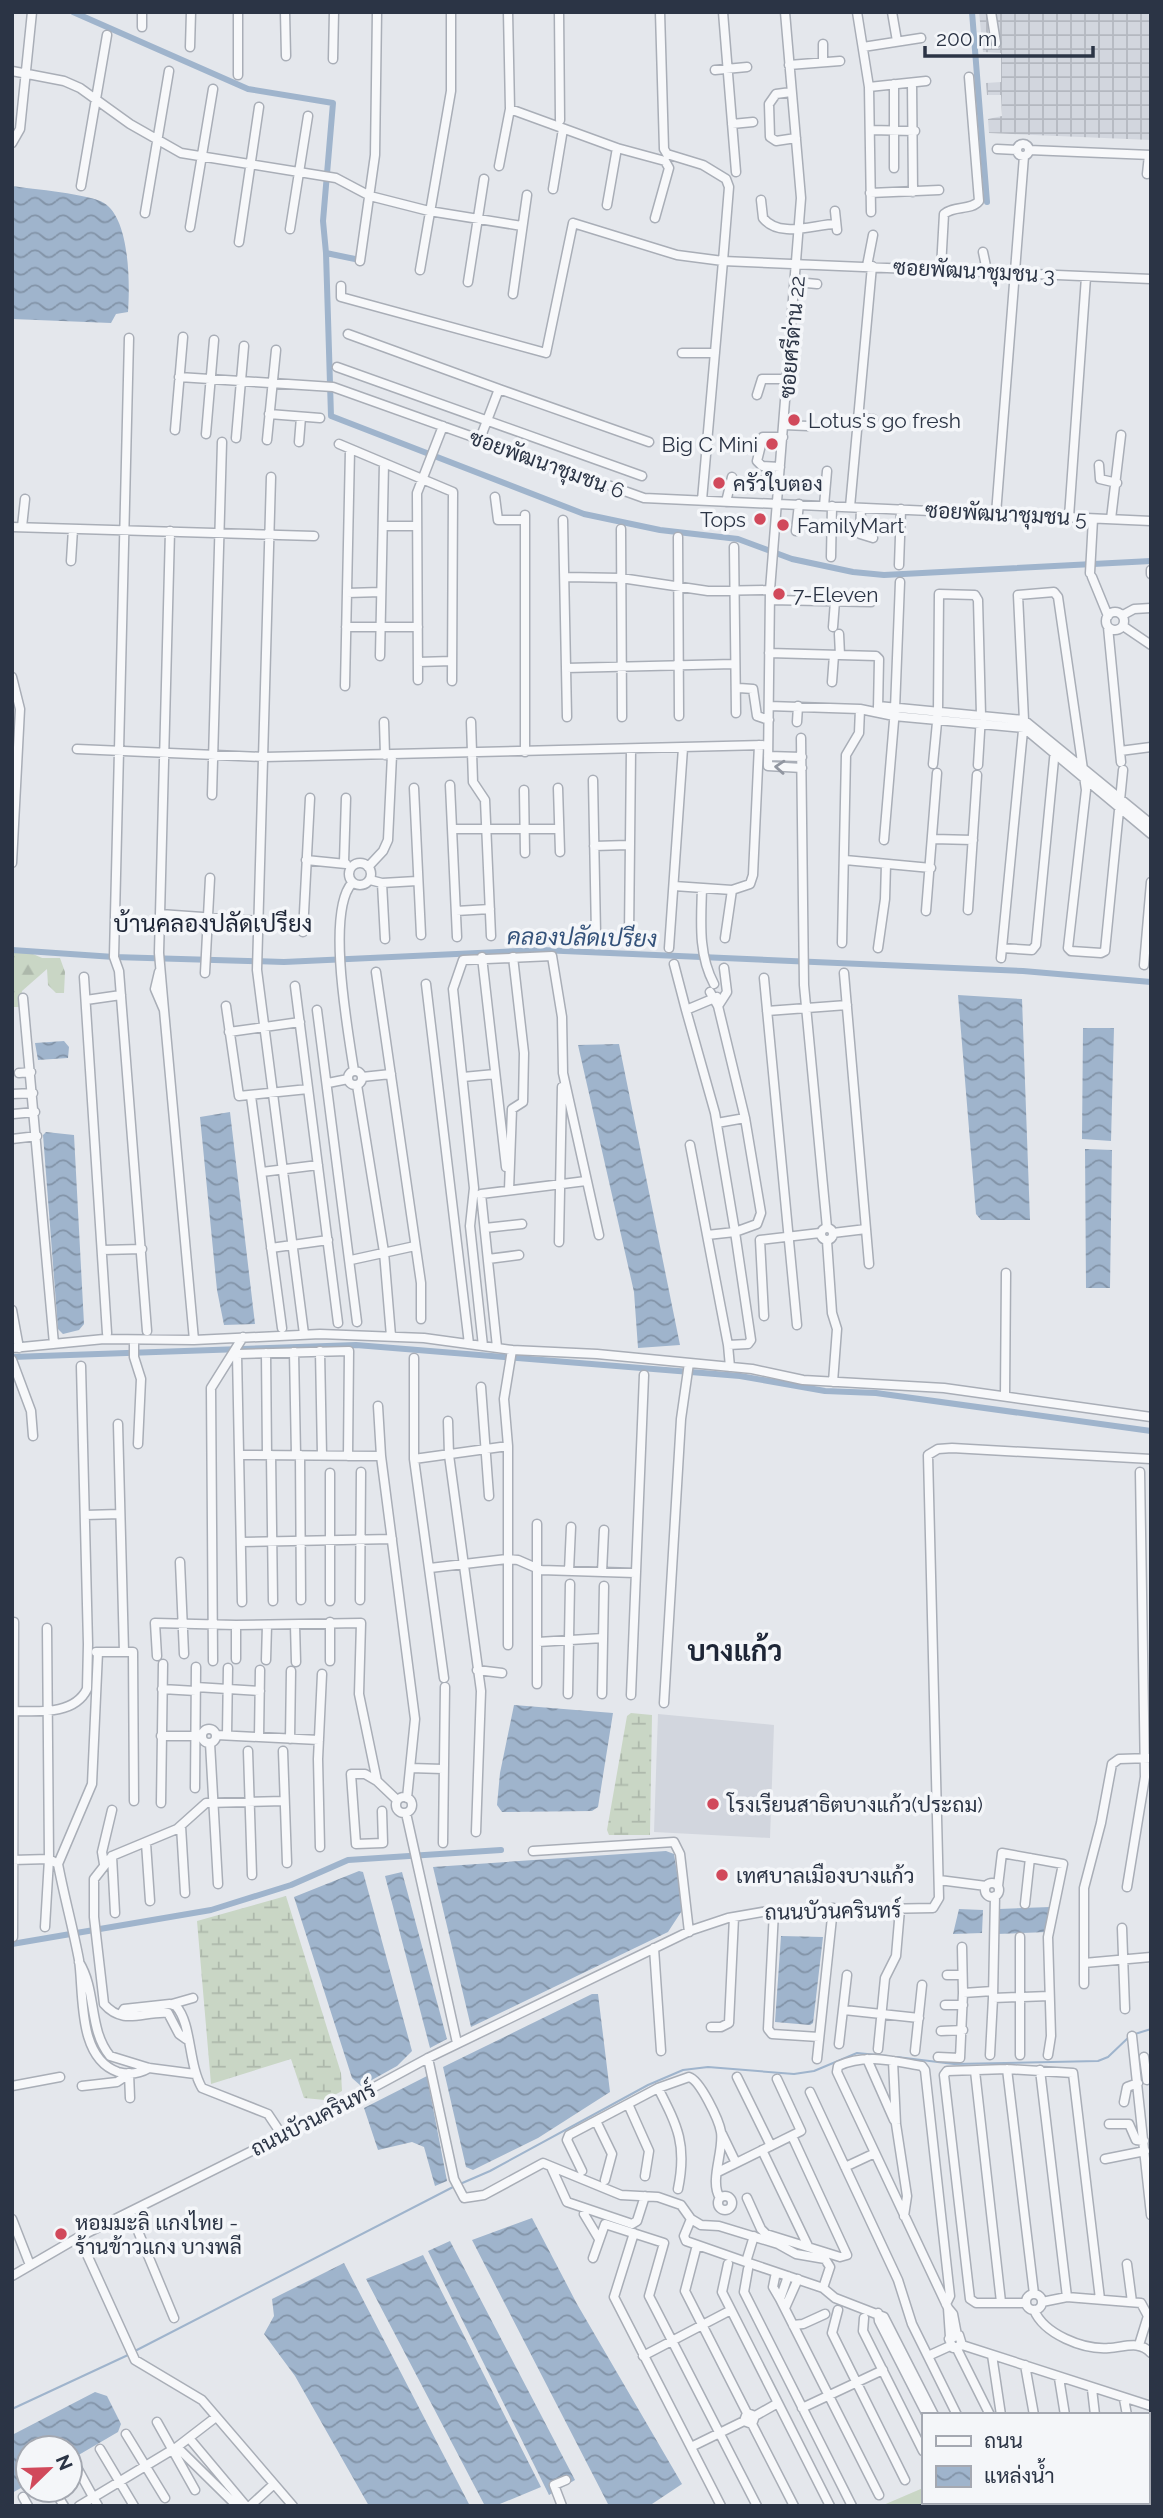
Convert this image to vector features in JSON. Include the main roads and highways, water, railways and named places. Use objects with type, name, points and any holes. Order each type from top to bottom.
[{"type":"water","points":[[12,186],[87,197],[104,203],[113,211],[124,237],[127,253],[128,312],[116,314],[111,323],[12,319]]},
{"type":"water","points":[[958,995],[1022,999],[1030,1220],[981,1220],[976,1214]]},
{"type":"water","points":[[1083,1028],[1114,1028],[1111,1141],[1082,1139]]},
{"type":"water","points":[[64,1041],[69,1047],[68,1058],[38,1060],[35,1043]]},
{"type":"water","points":[[619,1044],[680,1345],[638,1348],[634,1292],[578,1045]]},
{"type":"water","points":[[230,1112],[255,1324],[224,1325],[217,1290],[200,1117]]},
{"type":"water","points":[[46,1132],[74,1135],[84,1324],[79,1330],[63,1334],[58,1329],[43,1135]]},
{"type":"water","points":[[1085,1149],[1112,1150],[1110,1288],[1086,1288]]},
{"type":"water","points":[[514,1705],[613,1713],[598,1807],[592,1811],[502,1812],[497,1805],[500,1773]]},
{"type":"water","points":[[666,1851],[674,1854],[683,1909],[668,1932],[471,2027],[433,1867]]},
{"type":"water","points":[[359,1871],[363,1872],[412,2051],[397,2066],[361,2086],[352,2078],[294,1897]]},
{"type":"water","points":[[402,1872],[447,2039],[430,2048],[385,1876]]},
{"type":"water","points":[[1050,1907],[1047,1932],[996,1934],[999,1909]]},
{"type":"water","points":[[959,1909],[983,1910],[982,1933],[953,1934]]},
{"type":"water","points":[[781,1936],[823,1937],[813,2023],[810,2025],[775,2022]]},
{"type":"water","points":[[592,1994],[598,1994],[610,2092],[538,2138],[473,2170],[466,2167],[443,2067]]},
{"type":"water","points":[[427,2076],[447,2181],[435,2186],[424,2147],[412,2142],[378,2150],[364,2108]]},
{"type":"water","points":[[532,2218],[577,2304],[682,2484],[649,2506],[609,2506],[472,2240]]},
{"type":"water","points":[[450,2241],[575,2480],[549,2495],[428,2251]]},
{"type":"water","points":[[423,2255],[541,2487],[495,2506],[485,2506],[366,2279]]},
{"type":"water","points":[[344,2263],[470,2506],[369,2506],[295,2376],[264,2334],[274,2316],[272,2299]]},
{"type":"water","points":[[95,2392],[107,2396],[121,2424],[118,2432],[84,2452],[84,2434],[14,2434],[12,2493],[12,2435]]},
{"type":"waterway","points":[[73,12],[248,89],[333,103],[323,221],[326,253],[355,259]]},
{"type":"waterway","points":[[972,12],[987,202]]},
{"type":"waterway","points":[[326,253],[331,416],[584,514],[660,530],[738,539],[792,559],[853,572],[884,575],[1151,561]]},
{"type":"waterway","name":"คลองปลัดเปรียง","points":[[12,950],[114,957],[284,962],[541,950],[1023,971],[1151,982]]},
{"type":"waterway","points":[[12,1357],[356,1345],[740,1376],[825,1391],[876,1393],[1151,1431]]},
{"type":"waterway","points":[[12,1944],[211,1910],[291,1885],[348,1860],[501,1850]]},
{"type":"waterway","points":[[1135,2034],[1151,2029]]},
{"type":"waterway","points":[[897,2057],[954,2064],[1098,2061],[1108,2057],[1130,2036]]},
{"type":"waterway","points":[[460,2184],[490,2171],[648,2085],[683,2070],[708,2067],[794,2074],[814,2071],[857,2053],[888,2056]]},
{"type":"waterway","points":[[133,2352],[455,2186]]},
{"type":"waterway","points":[[12,2409],[128,2355]]},
{"type":"place","name":"Lotus's go fresh","points":[[794,420]]},
{"type":"place","name":"Big C Mini","points":[[772,444]]},
{"type":"place","name":"ครัวใบตอง","points":[[719,483]]},
{"type":"place","name":"Tops","points":[[760,519]]},
{"type":"place","name":"FamilyMart","points":[[783,525]]},
{"type":"place","name":"7-Eleven","points":[[779,594]]},
{"type":"place","name":"โรงเรียนสาธิตบางแก้ว(ประถม)","points":[[713,1804]]},
{"type":"place","name":"เทศบาลเมืองบางแก้ว","points":[[722,1875]]},
{"type":"place","name":"หอมมะลิ เเกงไทย - ร้านข้าวแกง บางพลี","points":[[61,2234]]},
{"type":"district","name":"บ้านคลองปลัดเปรียง","points":[[213,923]]},
{"type":"district","name":"บางแก้ว","points":[[735,1651]]}]
